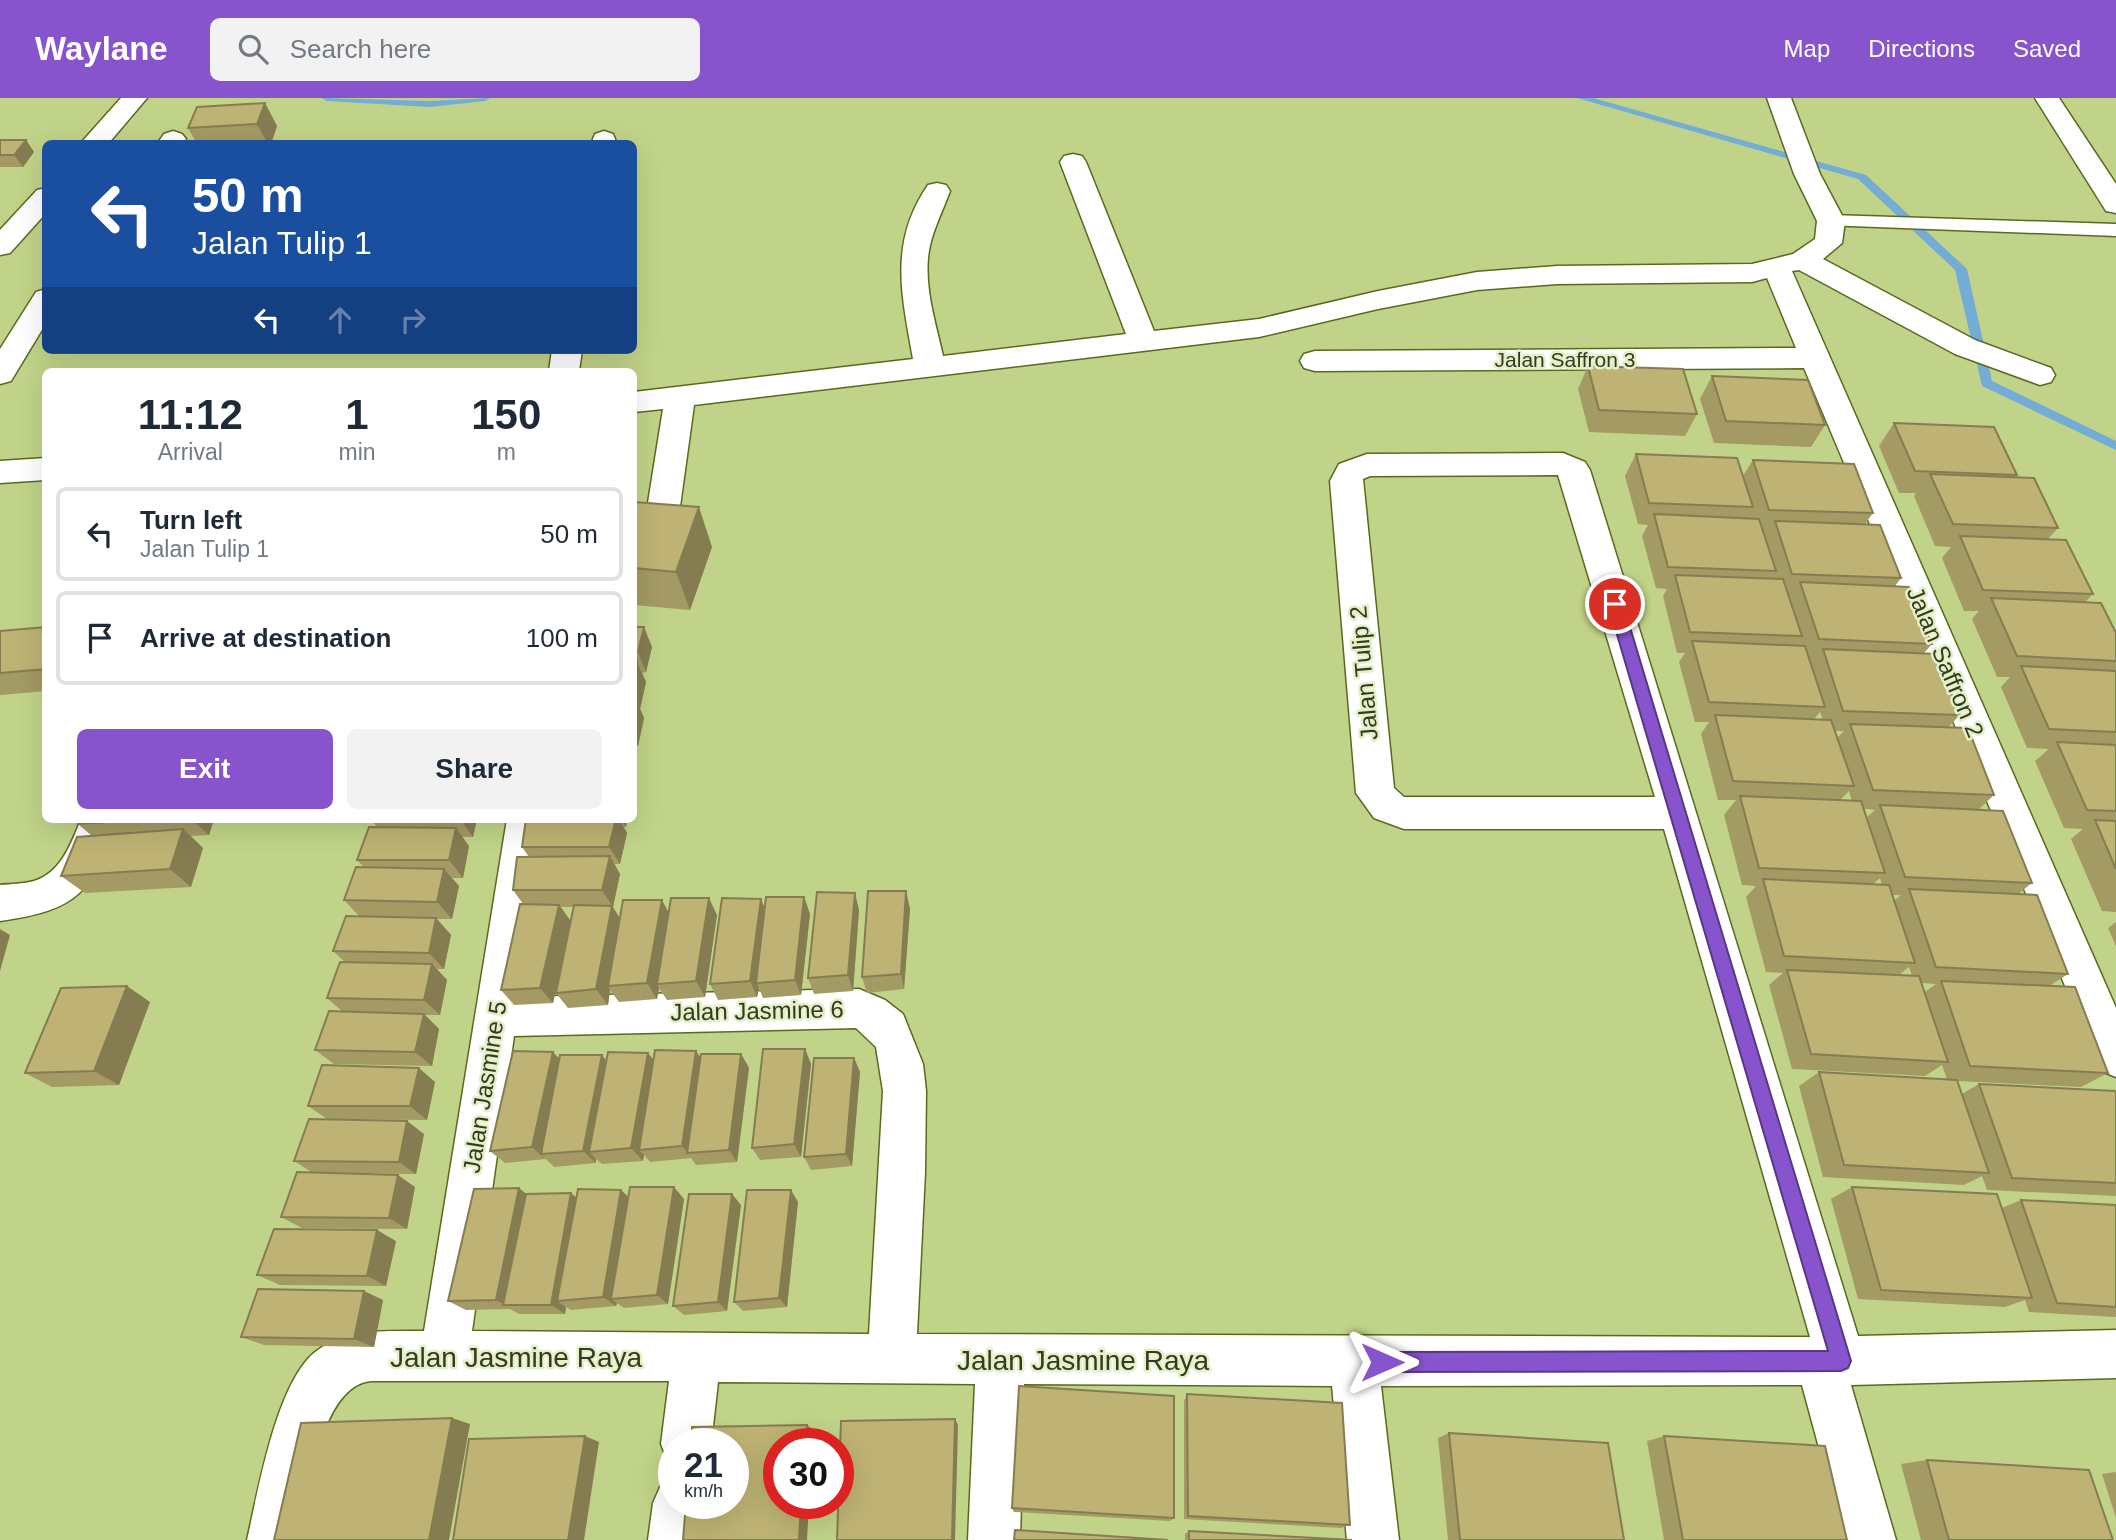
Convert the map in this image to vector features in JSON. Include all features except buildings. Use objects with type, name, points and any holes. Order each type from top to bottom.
[{"type":"street","points":[[99,137],[135,98]]},
{"type":"street","points":[[637,402],[1259,328],[1378,300],[1478,281],[1557,275],[1744,273],[1790,263],[1828,243],[1831,221],[1807,174],[1794,132],[1779,98]]},
{"type":"street","points":[[2047,98],[2116,205]]},
{"type":"street","points":[[1073,162],[1097,232],[1112,260],[1143,341]]},
{"type":"street","points":[[930,368],[914,281],[914,258],[921,229],[937,191]]},
{"type":"street","points":[[0,247],[42,200]]},
{"type":"street","points":[[1790,263],[1965,347],[2040,375]]},
{"type":"street","name":"Jalan Saffron 2","points":[[1790,263],[1814,358],[2116,1057]]},
{"type":"street","points":[[0,374],[42,305]]},
{"type":"street","name":"Jalan Saffron 3","points":[[1315,361],[1814,358]]},
{"type":"street","points":[[637,530],[653,527],[662,521],[680,396]]},
{"type":"street","name":"Jalan Tulip 2","points":[[1563,464],[1571,467],[1679,813],[1404,813],[1391,810],[1381,802],[1375,793],[1347,476],[1355,469],[1367,465],[1563,464]]},
{"type":"street","points":[[0,472],[42,468]]},
{"type":"street","points":[[1679,813],[1831,1361],[1870,1540]]},
{"type":"street","points":[[0,903],[43,897],[69,880],[84,861],[98,823]]},
{"type":"street","name":"Jalan Jasmine 5","points":[[444,1355],[525,823]]},
{"type":"street","name":"Jalan Jasmine 6","points":[[496,1017],[859,1009],[876,1016],[887,1027],[895,1041],[902,1074],[904,1103],[902,1200],[891,1358]]},
{"type":"street","name":"Jalan Jasmine Raya","points":[[273,1540],[301,1423],[311,1397],[325,1376],[346,1361],[395,1355],[1354,1362],[1831,1361],[2116,1354]]},
{"type":"street","points":[[688,1428],[696,1357]]},
{"type":"street","points":[[994,1540],[1000,1359]]},
{"type":"street","points":[[1354,1362],[1373,1540]]},
{"type":"street","points":[[674,1540],[677,1519]]},
{"type":"lane","points":[[1831,221],[2116,230]]},
{"type":"waterway","points":[[327,98],[430,104],[485,98]]},
{"type":"waterway","points":[[1582,98],[1862,177],[1961,269],[1986,383],[2116,446]]},
{"type":"route","points":[[1382,1362],[1841,1361],[1615,604]]}]
